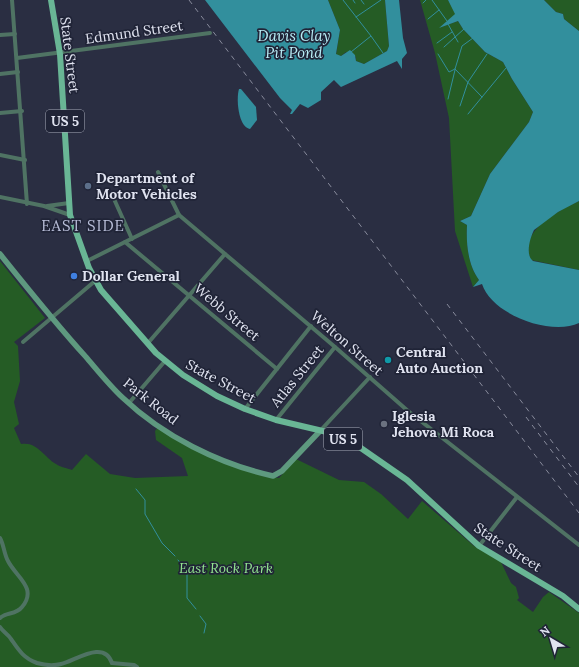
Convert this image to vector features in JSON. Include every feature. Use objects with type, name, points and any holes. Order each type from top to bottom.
[{"type":"main road","name":"State Street","points":[[51,0],[60,54],[70,215],[95,281],[148,343],[166,361],[196,383],[245,409],[276,420],[320,431],[352,443],[397,472],[479,546],[563,596],[579,608]]},
{"type":"main road","name":"Park Road","points":[[0,254],[52,318],[129,403],[168,431],[202,450],[233,464],[273,476],[282,471],[320,431]]},
{"type":"street","points":[[12,0],[22,111],[27,204]]},
{"type":"street","points":[[0,35],[15,34]]},
{"type":"street","name":"Edmund Street","points":[[17,58],[60,54],[210,34]]},
{"type":"street","points":[[0,74],[18,72]]},
{"type":"street","points":[[0,113],[22,111]]},
{"type":"street","points":[[0,155],[25,160]]},
{"type":"street","name":"Welton Street","points":[[158,172],[179,215],[311,326],[438,436],[579,545]]},
{"type":"street","points":[[0,197],[27,204],[44,206],[70,215]]},
{"type":"street","points":[[114,199],[132,239]]},
{"type":"street","points":[[44,206],[69,203]]},
{"type":"street","points":[[87,261],[179,215]]},
{"type":"street","name":"Webb Street","points":[[126,242],[277,369]]},
{"type":"street","points":[[148,343],[225,254]]},
{"type":"street","points":[[23,342],[95,281]]},
{"type":"street","points":[[245,409],[311,326]]},
{"type":"street","name":"Atlas Street","points":[[276,420],[335,347]]},
{"type":"street","points":[[129,403],[166,361]]},
{"type":"street","points":[[320,431],[370,377]]},
{"type":"street","points":[[479,546],[517,497]]},
{"type":"street","points":[[0,538],[8,561],[25,584],[27,590],[25,602],[14,613],[4,615],[0,618]]},
{"type":"street","points":[[0,628],[10,638],[20,653],[38,663],[50,665],[62,664],[85,654],[95,652],[107,656],[111,665],[134,664],[137,667]]},
{"type":"green space","points":[[328,0],[385,0],[389,46],[387,51],[364,64],[356,61],[356,57],[346,52],[341,56],[336,55],[340,30]]},
{"type":"green space","points":[[420,0],[448,0],[456,14],[441,27],[458,21],[463,29],[485,52],[503,62],[533,112],[529,122],[490,174],[471,216],[460,221],[467,225],[468,254],[472,268],[479,280],[473,287],[455,231],[449,118],[435,53]]},
{"type":"green space","points":[[544,0],[579,0],[579,31],[564,19],[563,14],[556,12]]},
{"type":"green space","points":[[579,201],[579,270],[531,260],[528,250],[534,231],[551,216]]},
{"type":"green space","name":"East Rock Park","points":[[0,261],[45,318],[14,342],[18,346],[20,381],[14,402],[19,424],[14,428],[21,444],[36,447],[58,465],[72,470],[86,454],[110,474],[135,478],[188,476],[182,458],[156,440],[155,431],[159,426],[194,449],[262,476],[279,478],[296,459],[339,480],[364,482],[381,494],[408,519],[422,501],[474,546],[501,562],[511,583],[516,587],[519,598],[517,600],[533,612],[543,597],[549,592],[579,613],[579,667],[0,667]]},
{"type":"water","name":"Davis Clay Pit Pond","points":[[205,0],[328,0],[340,30],[336,54],[341,56],[350,50],[355,55],[356,61],[364,64],[387,51],[389,46],[385,0],[399,0],[403,38],[407,53],[402,59],[402,69],[397,61],[341,87],[334,80],[321,92],[321,100],[308,108],[300,104],[292,114],[290,114],[292,110],[280,98]]},
{"type":"water","points":[[448,0],[544,0],[556,12],[563,14],[564,19],[579,31],[579,201],[558,212],[534,230],[530,242],[529,255],[533,261],[579,270],[579,323],[553,327],[539,325],[524,320],[497,305],[488,295],[482,284],[473,287],[479,280],[472,268],[468,254],[467,225],[460,221],[471,216],[490,174],[529,122],[533,112],[503,62],[485,52],[463,29],[458,21],[439,28],[455,14]]},
{"type":"water","points":[[239,89],[241,89],[256,107],[257,120],[250,129],[246,127],[240,118],[238,105]]},
{"type":"waterway","points":[[343,0],[371,36],[351,52]]},
{"type":"waterway","points":[[361,0],[364,4]]},
{"type":"waterway","points":[[356,17],[381,0]]},
{"type":"waterway","points":[[423,3],[426,0]]},
{"type":"waterway","points":[[432,0],[447,21]]},
{"type":"waterway","points":[[428,19],[439,10]]},
{"type":"waterway","points":[[448,24],[458,42]]},
{"type":"waterway","points":[[444,47],[464,29]]},
{"type":"waterway","points":[[437,43],[452,32]]},
{"type":"waterway","points":[[371,36],[383,53]]},
{"type":"waterway","points":[[438,54],[449,72],[455,69],[462,46],[473,38]]},
{"type":"waterway","points":[[460,106],[468,82],[487,54]]},
{"type":"waterway","points":[[468,114],[506,68]]},
{"type":"waterway","points":[[455,69],[482,97]]},
{"type":"waterway","points":[[448,99],[455,70]]},
{"type":"waterway","points":[[136,489],[145,500],[145,514],[162,543],[175,556]]},
{"type":"waterway","points":[[178,560],[187,571],[187,598],[196,609]]},
{"type":"waterway","points":[[200,616],[206,624],[204,633]]},
{"type":"railway","points":[[189,0],[579,513]]},
{"type":"railway","points":[[447,304],[579,477]]},
{"type":"railway","points":[[526,417],[579,487]]},
{"type":"place","name":"Department of Motor Vehicles","points":[[88,186]]},
{"type":"place","name":"Dollar General","points":[[74,276]]},
{"type":"place","name":"Central Auto Auction","points":[[388,360]]},
{"type":"place","name":"Iglesia Jehova Mi Roca","points":[[384,424]]},
{"type":"district","name":"EAST SIDE","points":[[83,226]]}]
